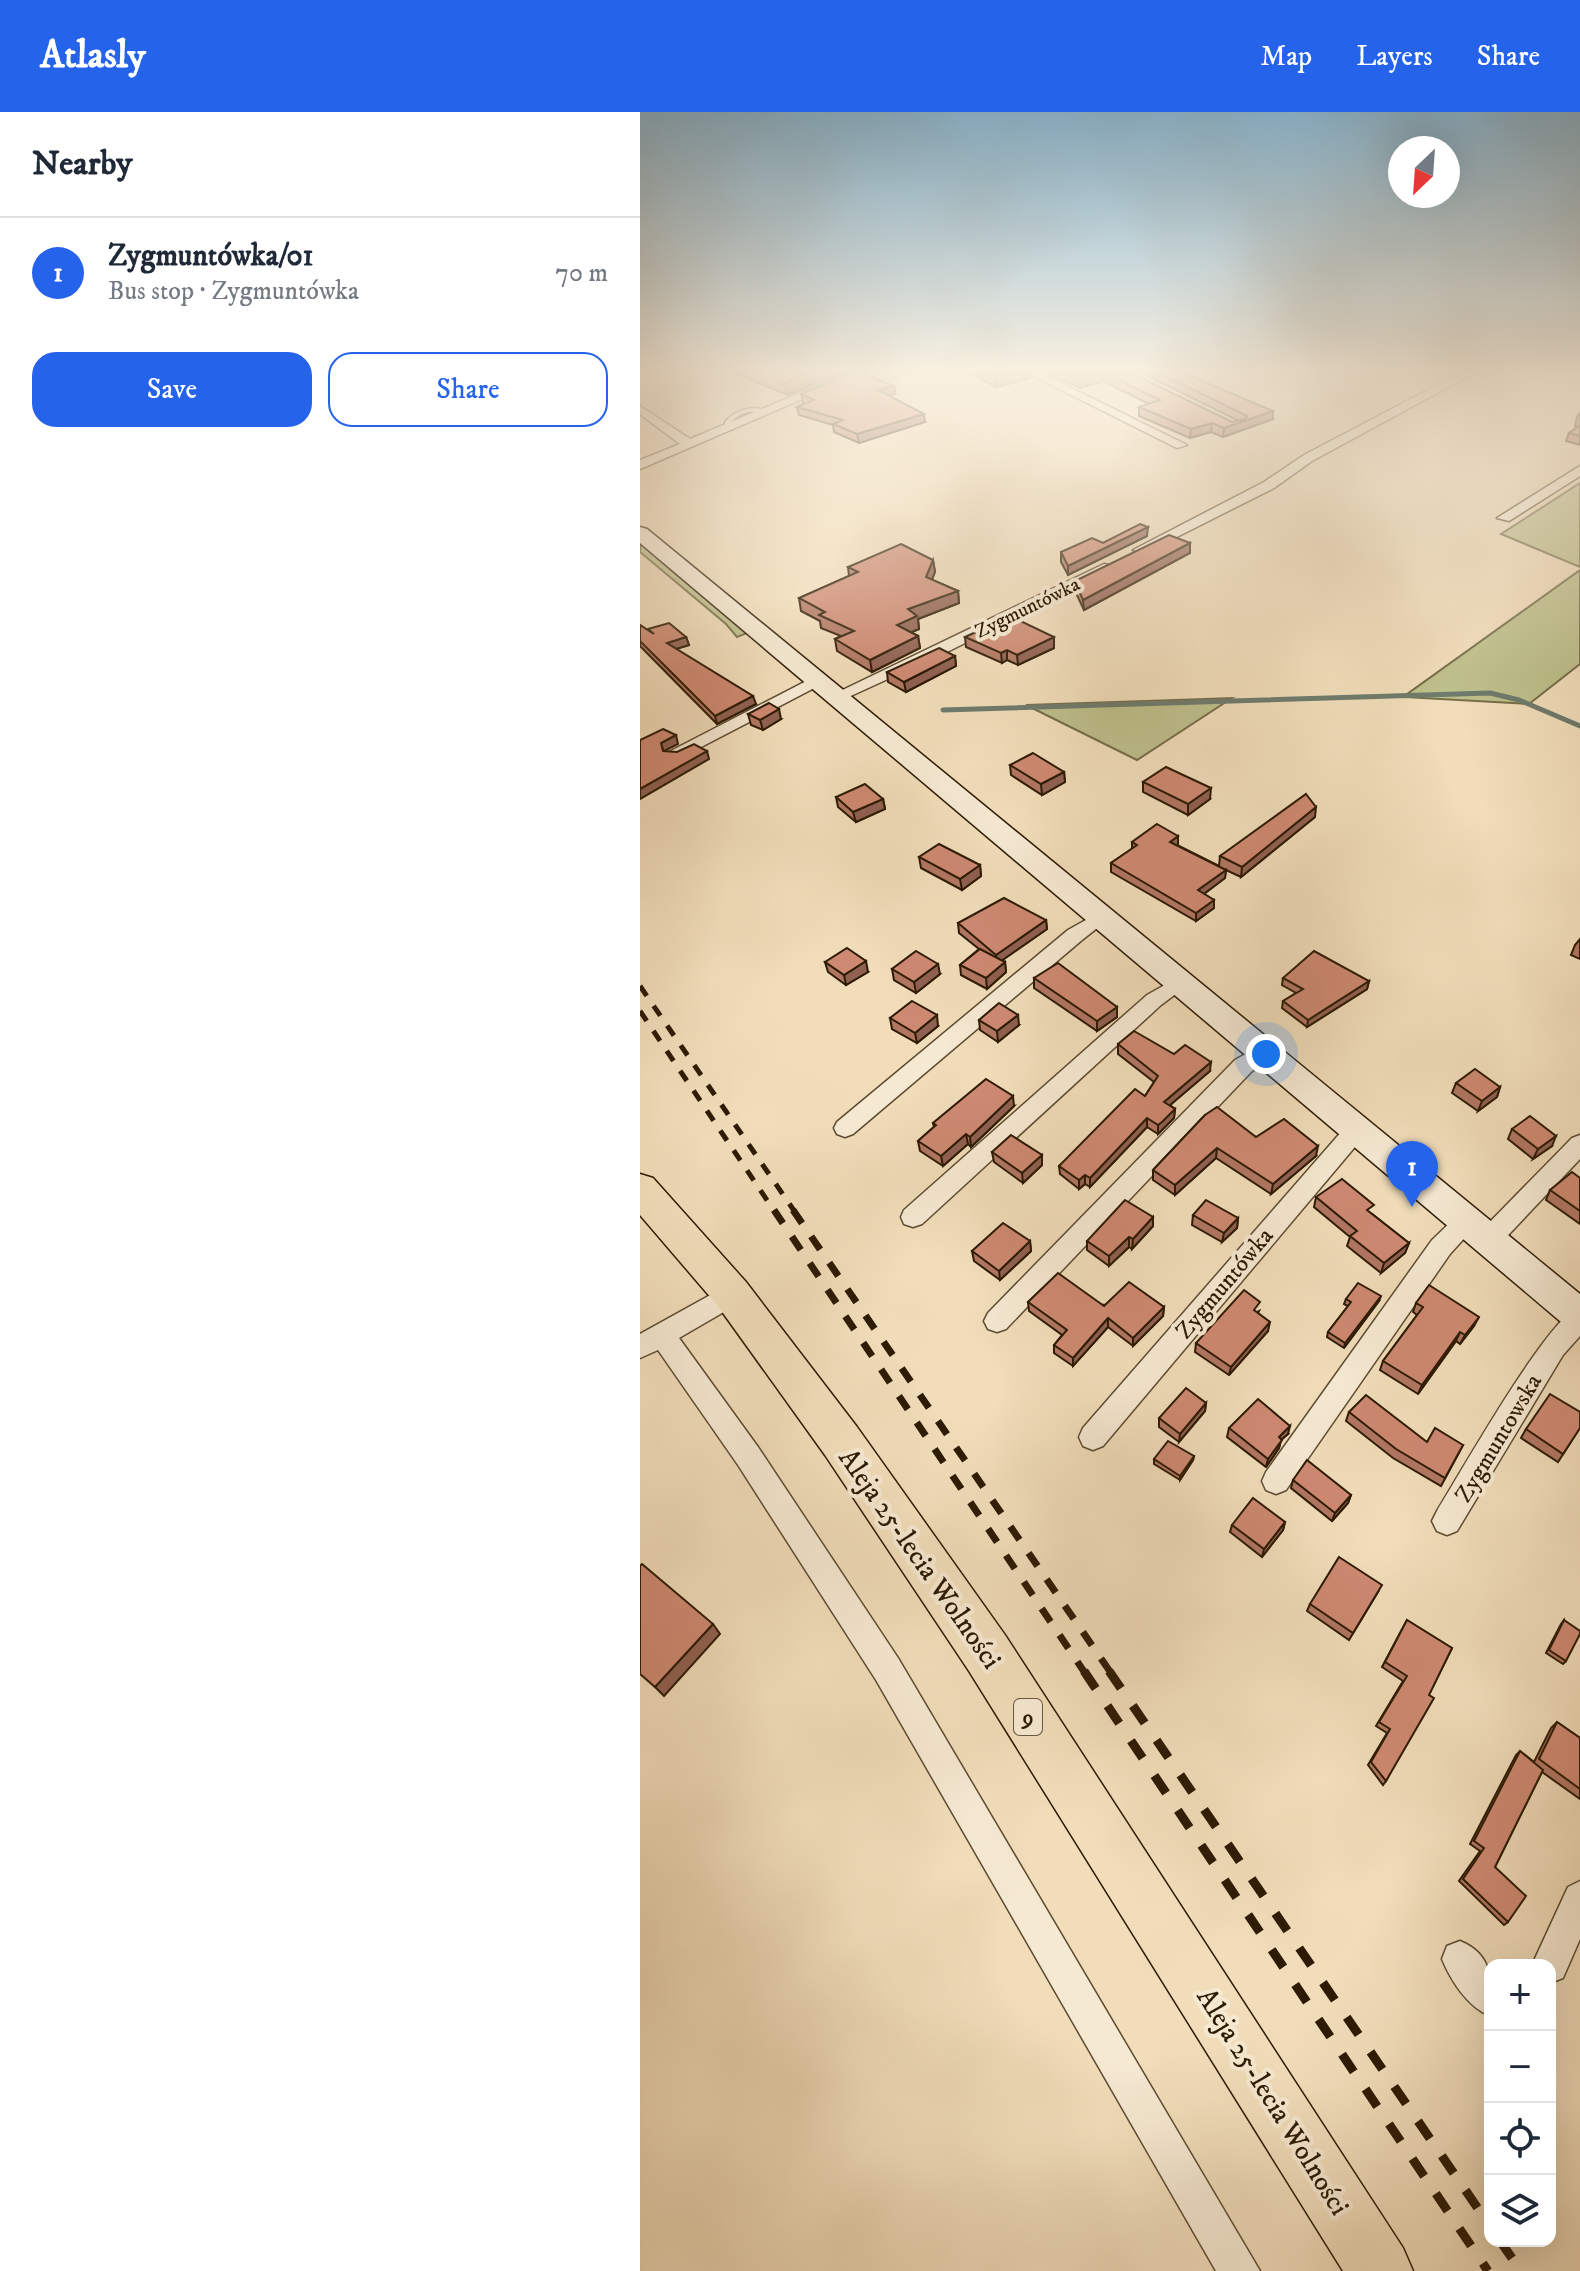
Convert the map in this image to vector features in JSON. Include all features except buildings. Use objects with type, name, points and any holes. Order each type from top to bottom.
[{"type":"main road","name":"Aleja 25-lecia Wolności","points":[[640,1189],[732,1294],[841,1441],[987,1653],[1380,2271]]},
{"type":"street","points":[[1128,556],[1269,485],[1285,474]]},
{"type":"street","points":[[1504,518],[1574,474]]},
{"type":"street","points":[[640,533],[1580,1316]]},
{"type":"street","name":"Zygmuntówka","points":[[674,754],[826,689],[944,648],[1114,563]]},
{"type":"street","points":[[845,1128],[1083,928],[1100,918]]},
{"type":"street","points":[[913,1217],[1154,1000],[1179,984]]},
{"type":"street","points":[[997,1321],[1243,1066],[1265,1051]]},
{"type":"street","name":"Zygmuntówka","points":[[1093,1437],[1357,1129]]},
{"type":"street","points":[[1276,1481],[1441,1247],[1478,1231],[1580,1144]]},
{"type":"street","points":[[732,1294],[650,1340],[748,1456],[887,1669],[1239,2271]]},
{"type":"street","name":"Zygmuntowska","points":[[1447,1521],[1560,1338],[1580,1316]]},
{"type":"street","points":[[1553,1959],[1580,1899]]},
{"type":"street","points":[[1460,1959],[1484,1990]]},
{"type":"green space","points":[[1580,483],[1580,567],[1501,534]]},
{"type":"green space","points":[[641,543],[747,633],[737,637],[726,624],[640,552]]},
{"type":"green space","points":[[1580,570],[1580,664],[1529,704],[1403,697]]},
{"type":"green space","points":[[1232,698],[1137,760],[1026,705]]},
{"type":"waterway","points":[[943,710],[1490,693],[1519,700],[1580,726]]},
{"type":"railway","points":[[640,986],[795,1212]]},
{"type":"railway","points":[[640,1011],[775,1212]]},
{"type":"railway","points":[[774,1210],[1085,1673]]},
{"type":"railway","points":[[793,1210],[1111,1673]]},
{"type":"railway","points":[[1084,1671],[1488,2271]]},
{"type":"railway","points":[[1109,1671],[1484,2217]]},
{"type":"railway","points":[[1504,2247],[1521,2271]]},
{"type":"place","name":"Zygmuntówka/01","points":[[1412,1207]]}]
